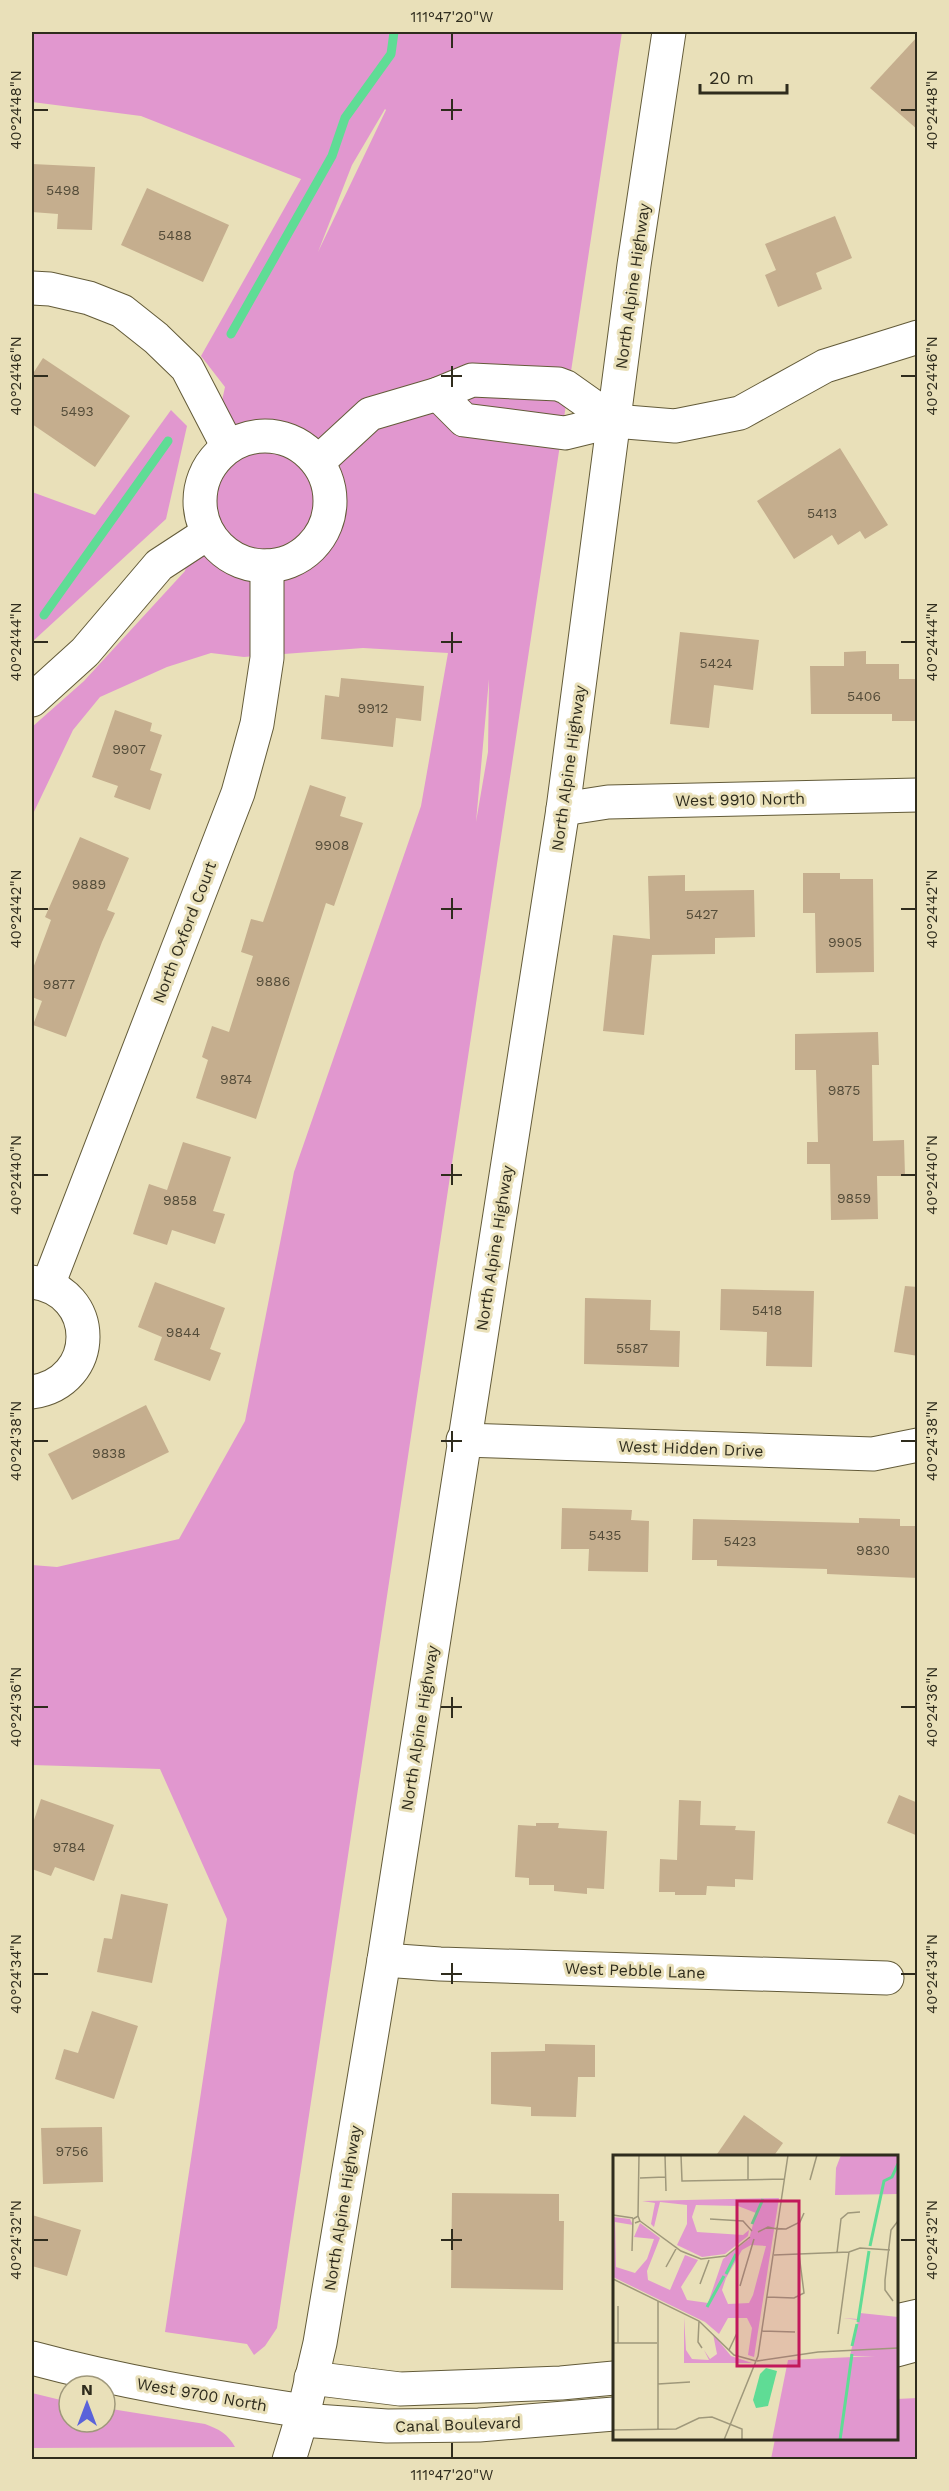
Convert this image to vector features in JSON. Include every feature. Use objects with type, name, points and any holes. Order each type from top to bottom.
[{"type":"street","name":"North Alpine Highway","points":[[289,2460],[303,2415],[320,2343],[384,1960],[463,1440],[563,809],[634,265],[669,32]]},
{"type":"street","points":[[32,288],[50,289],[89,298],[122,311],[156,338],[187,368],[228,447]]},
{"type":"street","points":[[438,394],[464,420],[565,433],[614,421],[675,426],[740,412],[825,366],[918,337]]},
{"type":"street","points":[[318,462],[370,414],[438,394],[471,380],[558,384],[566,387],[614,421]]},
{"type":"street","points":[[259,435],[276,436],[292,441],[307,450],[318,462],[327,478],[331,495],[330,513],[325,530],[315,544],[301,556],[285,564],[267,566],[249,564],[233,558],[218,547],[201,518],[199,502],[201,486],[211,464],[228,447],[243,439],[259,435]]},
{"type":"street","points":[[32,700],[85,652],[159,565],[208,533]]},
{"type":"street","name":"North Oxford Court","points":[[32,1392],[44,1390],[59,1383],[72,1371],[80,1356],[84,1340],[81,1322],[74,1307],[63,1294],[40,1284],[238,793],[257,724],[267,658],[267,566]]},
{"type":"street","name":"West 9910 North","points":[[563,809],[608,802],[918,795]]},
{"type":"street","name":"West Hidden Drive","points":[[463,1440],[873,1454],[918,1445]]},
{"type":"street","name":"West Pebble Lane","points":[[384,1960],[440,1964],[886,1978]]},
{"type":"street","points":[[898,2321],[918,2316]]},
{"type":"street","points":[[898,2350],[918,2344]]},
{"type":"street","name":"West 9700 North","points":[[32,2358],[102,2377],[303,2415]]},
{"type":"street","points":[[311,2378],[400,2388],[550,2384],[613,2378]]},
{"type":"street","name":"Canal Boulevard","points":[[303,2415],[387,2426],[456,2425],[613,2414]]},
{"type":"shaded area","points":[[32,32],[622,32],[277,2328],[265,2346],[254,2355],[247,2344],[165,2332],[227,1919],[160,1769],[32,1765],[32,1565],[57,1567],[179,1539],[245,1421],[294,1172],[421,806],[448,653],[363,648],[244,657],[211,653],[167,667],[100,697],[73,730],[32,816],[32,727],[84,681],[185,571],[225,387],[201,356],[301,179],[141,116],[32,102]],"holes":[[[386,110],[318,252],[352,165]],[[489,679],[488,752],[476,822]]]},
{"type":"shaded area","points":[[171,410],[187,426],[166,519],[32,642],[32,492],[95,515]]},
{"type":"shaded area","points":[[32,2393],[57,2399],[57,2434],[117,2434],[117,2410],[205,2424],[223,2432],[235,2447],[32,2448]]},
{"type":"shaded area","points":[[917,2398],[917,2459],[771,2459],[775,2440],[898,2440],[898,2399]]},
{"type":"building","points":[[918,36],[918,130],[870,88]]},
{"type":"building","points":[[32,164],[95,167],[92,230],[57,229],[58,214],[32,212]]},
{"type":"building","points":[[147,188],[229,225],[203,282],[121,245]]},
{"type":"building","points":[[835,216],[852,258],[816,273],[822,289],[778,307],[765,275],[776,270],[765,244]]},
{"type":"building","points":[[43,358],[130,416],[95,467],[32,424],[32,375]]},
{"type":"building","points":[[840,448],[888,525],[865,539],[860,531],[838,545],[832,535],[794,559],[757,501]]},
{"type":"building","points":[[680,632],[759,640],[753,690],[714,685],[709,728],[670,724]]},
{"type":"building","points":[[866,651],[866,664],[899,664],[899,679],[918,679],[918,721],[892,721],[892,714],[811,714],[810,666],[844,666],[844,652]]},
{"type":"building","points":[[341,678],[424,686],[421,721],[396,718],[393,747],[321,739],[325,695],[339,697]]},
{"type":"building","points":[[115,710],[152,723],[150,731],[162,735],[150,770],[162,774],[150,810],[114,797],[118,786],[92,777]]},
{"type":"building","points":[[310,785],[346,797],[340,816],[363,823],[334,906],[326,903],[256,1119],[196,1098],[208,1060],[202,1057],[212,1026],[229,1032],[253,956],[241,952],[251,919],[263,922]]},
{"type":"building","points":[[80,837],[129,858],[107,910],[115,913],[66,1037],[33,1025],[42,1001],[32,997],[32,971],[51,920],[45,917]]},
{"type":"building","points":[[803,873],[840,873],[840,879],[873,879],[874,972],[816,973],[815,913],[803,913]]},
{"type":"building","points":[[685,875],[685,891],[754,890],[755,937],[715,938],[715,954],[652,955],[644,1035],[603,1031],[613,935],[650,939],[648,876]]},
{"type":"building","points":[[878,1032],[879,1065],[872,1065],[873,1141],[904,1140],[905,1176],[877,1176],[878,1219],[831,1220],[830,1164],[807,1164],[807,1142],[818,1142],[816,1070],[795,1070],[795,1034]]},
{"type":"building","points":[[183,1142],[231,1157],[213,1211],[225,1214],[215,1244],[172,1230],[167,1245],[133,1234],[149,1184],[167,1190]]},
{"type":"building","points":[[155,1282],[225,1308],[210,1349],[221,1353],[210,1381],[154,1360],[162,1337],[138,1327]]},
{"type":"building","points":[[905,1286],[918,1287],[918,1356],[894,1352]]},
{"type":"building","points":[[721,1289],[814,1291],[812,1367],[766,1366],[767,1332],[720,1330]]},
{"type":"building","points":[[585,1298],[651,1300],[650,1330],[680,1331],[679,1367],[584,1364]]},
{"type":"building","points":[[146,1405],[169,1452],[72,1500],[48,1454]]},
{"type":"building","points":[[562,1508],[632,1510],[631,1520],[649,1521],[648,1572],[588,1571],[589,1549],[561,1549]]},
{"type":"building","points":[[859,1518],[900,1519],[900,1526],[918,1526],[918,1578],[827,1574],[827,1569],[717,1566],[717,1560],[692,1560],[693,1519],[859,1523]]},
{"type":"building","points":[[899,1795],[918,1803],[918,1836],[887,1823]]},
{"type":"building","points":[[41,1799],[114,1825],[94,1881],[55,1867],[51,1876],[32,1869],[32,1826]]},
{"type":"building","points":[[679,1800],[701,1801],[700,1825],[736,1826],[735,1830],[755,1831],[753,1880],[735,1879],[735,1887],[707,1886],[706,1895],[675,1895],[675,1892],[659,1892],[660,1859],[677,1860]]},
{"type":"building","points":[[536,1823],[559,1823],[558,1828],[607,1831],[604,1889],[587,1888],[587,1894],[554,1891],[554,1885],[529,1885],[529,1878],[515,1877],[518,1825],[536,1826]]},
{"type":"building","points":[[121,1894],[168,1904],[152,1983],[97,1972],[104,1938],[112,1939]]},
{"type":"building","points":[[92,2011],[138,2026],[114,2099],[55,2079],[64,2049],[78,2053]]},
{"type":"building","points":[[545,2044],[595,2045],[595,2077],[578,2077],[576,2117],[531,2116],[531,2107],[491,2104],[491,2052],[545,2051]]},
{"type":"building","points":[[744,2115],[783,2143],[774,2155],[716,2155]]},
{"type":"building","points":[[102,2127],[103,2182],[43,2184],[41,2128]]},
{"type":"building","points":[[452,2193],[559,2194],[559,2221],[564,2221],[563,2290],[451,2288]]},
{"type":"building","points":[[32,2215],[81,2230],[67,2276],[32,2266]]},
{"type":"waterway","points":[[231,334],[332,156],[345,118],[391,54],[394,32]]},
{"type":"waterway","points":[[44,615],[168,441]]}]
